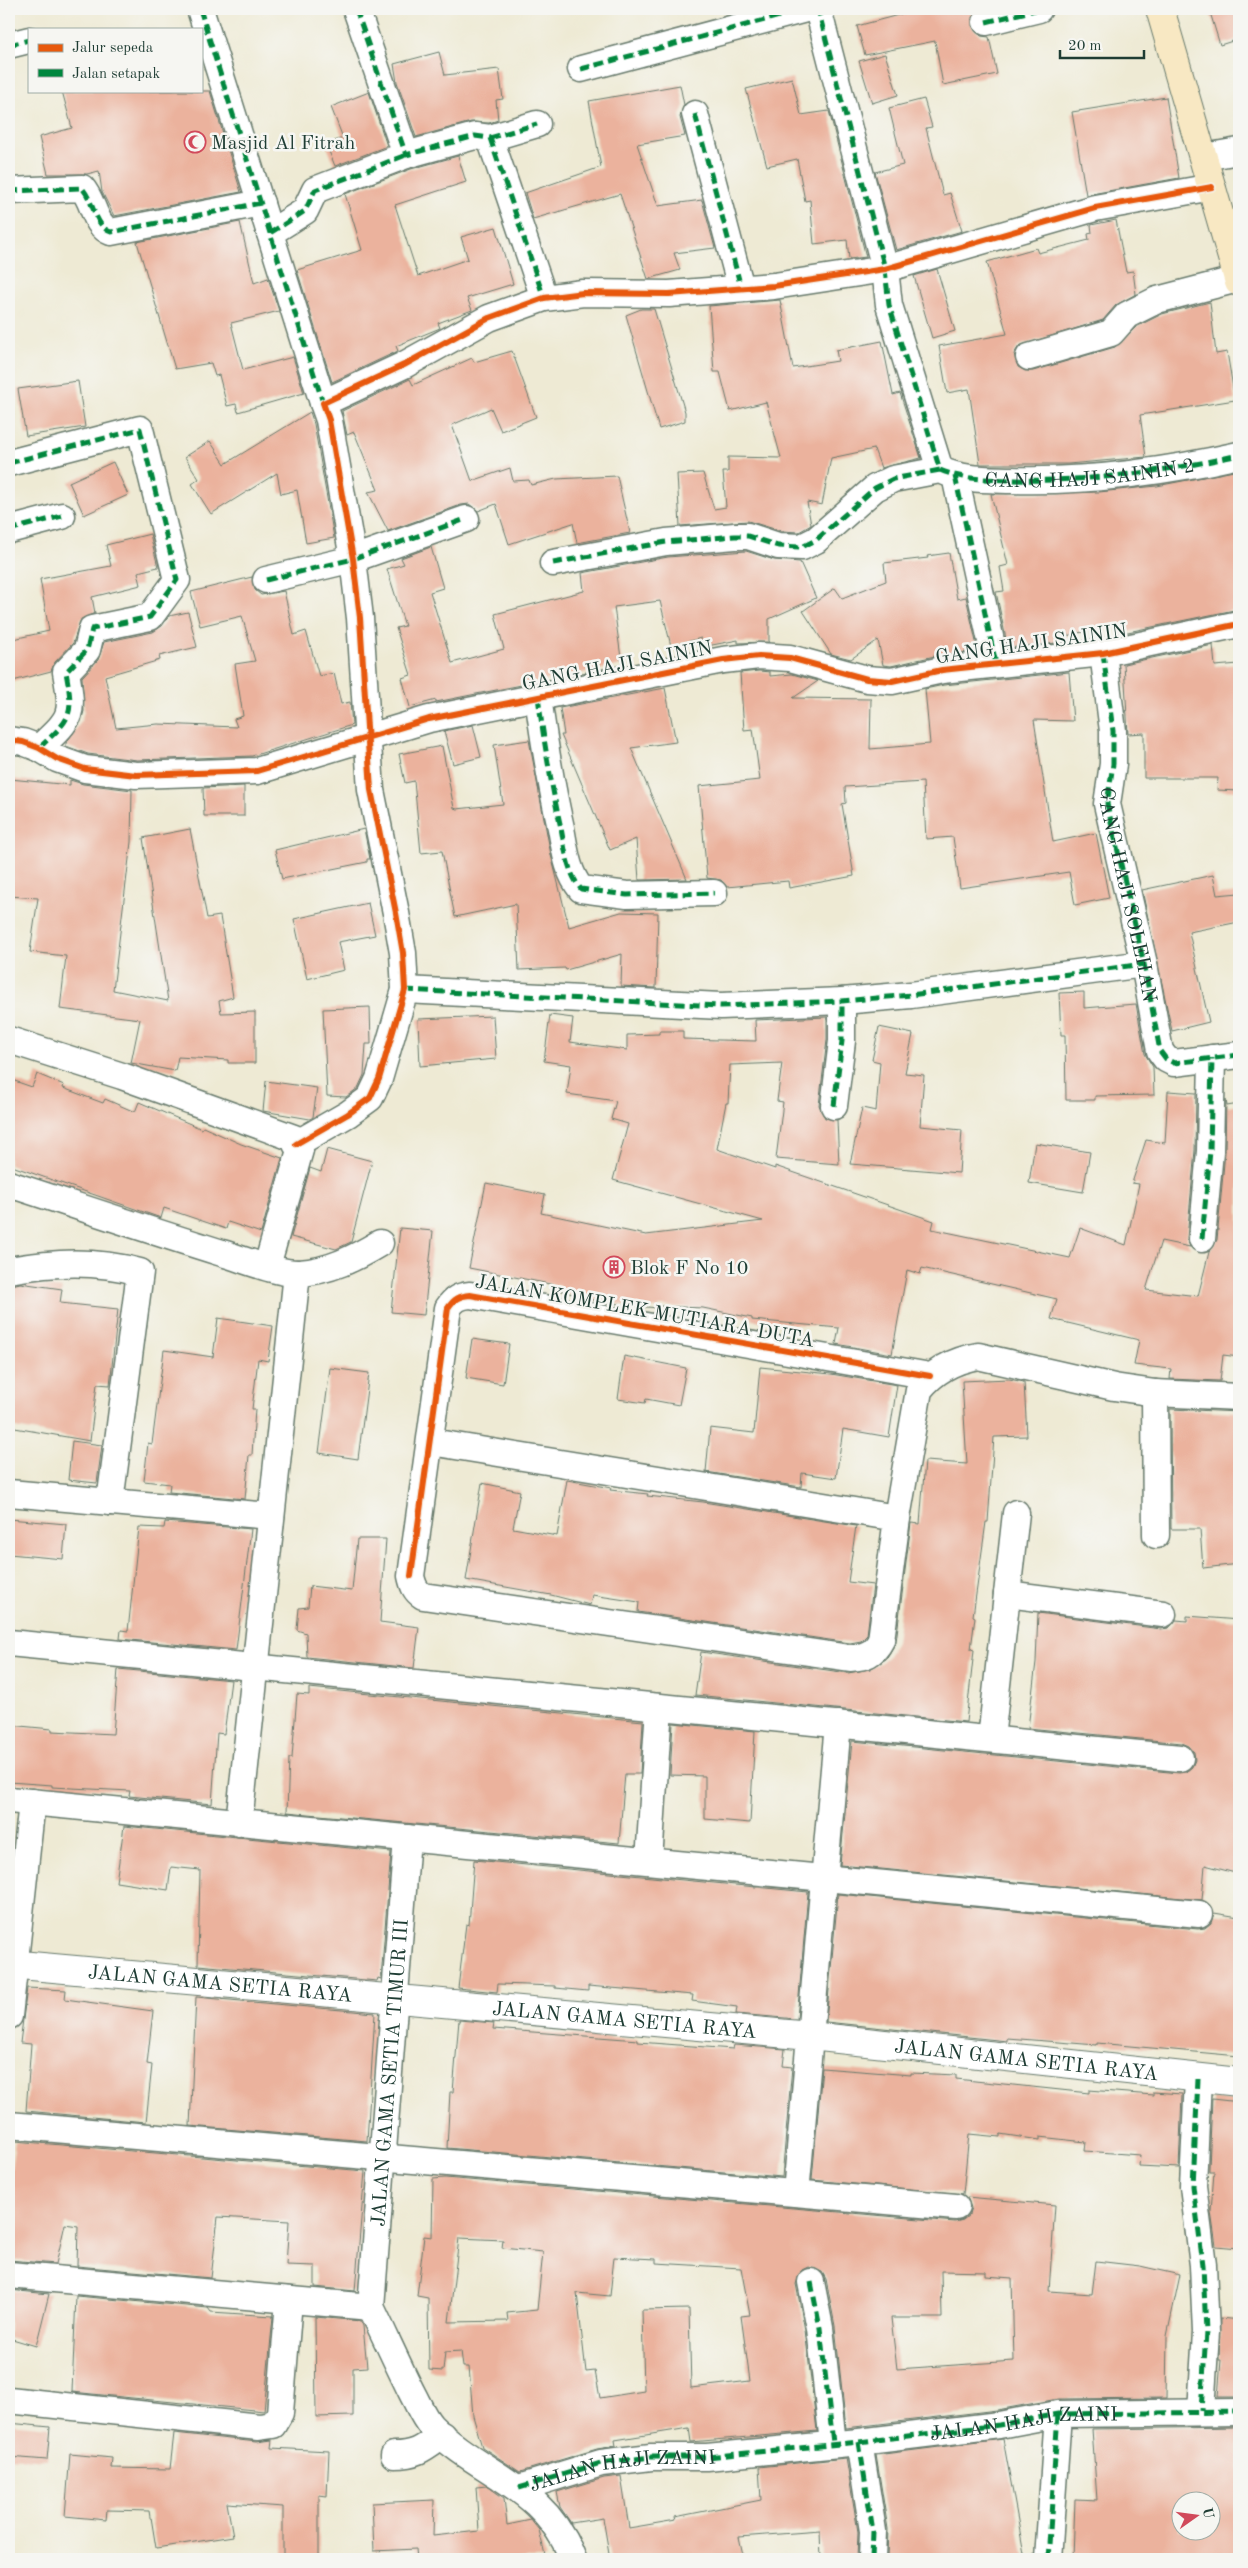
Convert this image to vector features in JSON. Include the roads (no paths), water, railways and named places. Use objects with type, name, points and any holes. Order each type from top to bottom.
[{"type":"main road","points":[[1160,9],[1239,281]]},
{"type":"street","points":[[200,9],[329,420],[353,558],[366,684],[366,738],[371,790],[388,864],[403,953],[404,990],[379,1079],[370,1098],[348,1114],[296,1144]]},
{"type":"street","points":[[356,9],[406,155]]},
{"type":"street","points":[[581,69],[806,9]]},
{"type":"street","points":[[818,9],[885,269],[889,304],[948,473],[996,664]]},
{"type":"street","points":[[986,22],[1039,9]]},
{"type":"street","points":[[9,45],[28,40]]},
{"type":"street","points":[[695,114],[741,288]]},
{"type":"street","points":[[270,233],[305,211],[315,190],[406,155],[475,136],[490,138],[537,124]]},
{"type":"street","points":[[490,138],[544,298]]},
{"type":"street","points":[[1204,157],[1239,150]]},
{"type":"street","points":[[324,403],[404,365],[490,318],[544,298],[583,293],[669,294],[774,286],[885,269],[1095,208],[1212,187]]},
{"type":"street","points":[[9,191],[82,188],[89,195],[101,226],[111,232],[260,203]]},
{"type":"street","points":[[1029,357],[1110,333],[1127,315],[1157,300],[1239,281]]},
{"type":"street","points":[[9,463],[140,429],[177,580],[150,617],[92,629],[87,650],[66,672],[71,701],[66,723],[39,748]]},
{"type":"street","name":"GANG HAJI SAININ 2","points":[[553,563],[666,542],[735,536],[748,536],[778,546],[802,547],[816,540],[875,488],[893,479],[948,473],[983,480],[1056,482],[1104,478],[1239,455]]},
{"type":"street","points":[[9,530],[62,516]]},
{"type":"street","points":[[266,580],[353,558],[466,519]]},
{"type":"street","name":"GANG HAJI SAININ","points":[[9,740],[23,742],[39,748],[57,760],[85,769],[136,775],[257,771],[310,757],[429,719],[723,660],[759,656],[790,658],[866,679],[892,681],[942,670],[1103,653],[1239,624]]},
{"type":"street","name":"GANG HAJI SOLEHAN","points":[[1103,653],[1113,731],[1113,764],[1107,804],[1163,1056],[1174,1063],[1239,1055]]},
{"type":"street","points":[[538,696],[551,782],[569,867],[574,881],[581,889],[627,895],[714,893]]},
{"type":"street","points":[[404,990],[722,1006],[842,1001],[911,995],[1144,964]]},
{"type":"street","points":[[834,1106],[842,1041],[842,1001]]},
{"type":"street","points":[[9,1040],[140,1082],[294,1138],[300,1150],[267,1266]]},
{"type":"street","points":[[1202,1239],[1210,1151],[1212,1058]]},
{"type":"street","points":[[9,1184],[267,1266],[297,1273],[316,1270],[351,1260],[380,1243]]},
{"type":"street","points":[[9,1270],[46,1264],[111,1264],[140,1272],[110,1502]]},
{"type":"street","points":[[239,1823],[297,1273]]},
{"type":"street","name":"JALAN KOMPLEK MUTIARA DUTA","points":[[946,1367],[479,1297],[460,1296],[448,1308],[411,1576],[417,1592],[423,1596],[850,1658],[863,1657],[875,1650],[880,1640],[897,1518],[919,1390],[946,1367],[978,1356],[1090,1382],[1155,1393],[1239,1397]]},
{"type":"street","points":[[1155,1393],[1156,1535]]},
{"type":"street","points":[[431,1442],[897,1518]]},
{"type":"street","points":[[9,1493],[271,1516]]},
{"type":"street","points":[[992,1739],[1016,1513]]},
{"type":"street","points":[[1007,1594],[1163,1614]]},
{"type":"street","points":[[9,1643],[1180,1758]]},
{"type":"street","points":[[650,1861],[659,1706]]},
{"type":"street","points":[[796,2193],[838,1724]]},
{"type":"street","points":[[9,2016],[20,1801],[1199,1914]]},
{"type":"street","name":"JALAN GAMA SETIA TIMUR III","points":[[371,2307],[408,1838]]},
{"type":"street","name":"JALAN GAMA SETIA RAYA","points":[[12,1964],[810,2036],[1239,2082]]},
{"type":"street","points":[[1198,2078],[1193,2186],[1203,2265],[1206,2332],[1200,2410]]},
{"type":"street","points":[[9,2124],[956,2207]]},
{"type":"street","points":[[9,2275],[371,2307],[430,2425],[519,2488],[546,2514],[568,2546],[573,2559]]},
{"type":"street","points":[[811,2282],[820,2328],[834,2443]]},
{"type":"street","points":[[9,2400],[259,2427],[273,2425],[280,2413],[289,2300]]},
{"type":"street","name":"JALAN HAJI ZAINI","points":[[519,2488],[601,2463],[651,2457],[707,2457],[859,2442],[998,2425],[1058,2414],[1200,2410],[1239,2412]]},
{"type":"street","points":[[1048,2559],[1058,2414]]},
{"type":"street","points":[[394,2455],[410,2455],[419,2452],[442,2435]]},
{"type":"street","points":[[859,2442],[873,2531],[872,2559]]},
{"type":"place","name":"Masjid Al Fitrah","points":[[195,142]]},
{"type":"place","name":"Blok F No 10","points":[[614,1267]]}]
